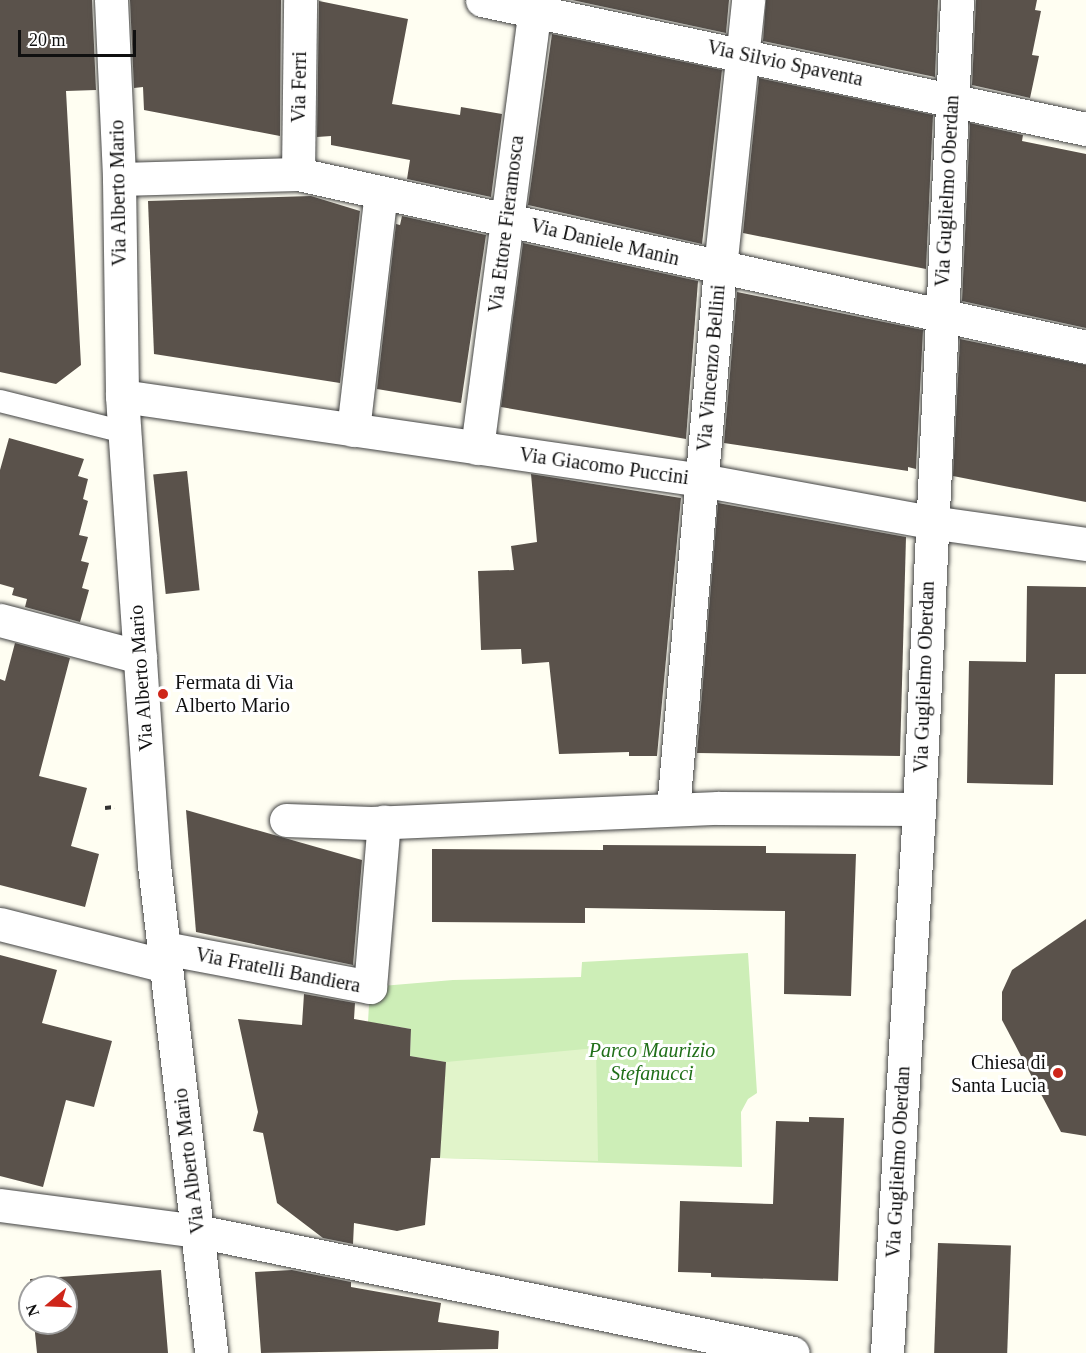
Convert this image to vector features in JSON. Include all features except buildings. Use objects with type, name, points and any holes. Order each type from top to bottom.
[{"type":"street","name":"Via Alberto Mario","points":[[111,0],[119,179],[122,396],[140,657],[165,957],[211,1353]]},
{"type":"street","name":"Via Ferri","points":[[298,174],[300,0]]},
{"type":"street","name":"Via Silvio Spaventa","points":[[483,0],[535,6],[952,101],[1086,129]]},
{"type":"street","name":"Via Vincenzo Bellini","points":[[673,809],[720,268],[748,0]]},
{"type":"street","name":"Via Guglielmo Oberdan","points":[[887,1353],[919,809],[930,522],[957,0]]},
{"type":"street","name":"Via Ettore Fieramosca","points":[[477,448],[505,220],[535,6]]},
{"type":"street","name":"Via Daniele Manin","points":[[119,179],[298,174],[1086,347]]},
{"type":"street","points":[[353,430],[381,193]]},
{"type":"street","name":"Via Giacomo Puccini","points":[[122,396],[701,480],[930,522],[1086,544]]},
{"type":"street","points":[[0,620],[140,657]]},
{"type":"street","points":[[286,820],[384,822],[673,809],[919,809]]},
{"type":"street","name":"Via Fratelli Bandiera","points":[[165,957],[370,987],[384,822]]},
{"type":"street","points":[[0,924],[165,957]]},
{"type":"street","points":[[0,1204],[197,1231],[794,1353]]},
{"type":"lane","points":[[0,401],[124,432]]},
{"type":"green space","name":"Parco Maurizio Stefanucci","points":[[748,953],[757,1093],[748,1099],[741,1112],[742,1167],[440,1158],[446,1062],[410,1056],[411,1029],[368,1022],[370,987],[453,980],[581,977],[582,962]]},
{"type":"green space","points":[[596,1048],[598,1161],[440,1158],[446,1062]]},
{"type":"place","name":"Fermata di Via Alberto Mario","points":[[163,694]]},
{"type":"place","name":"Chiesa di Santa Lucia","points":[[1058,1073]]}]
